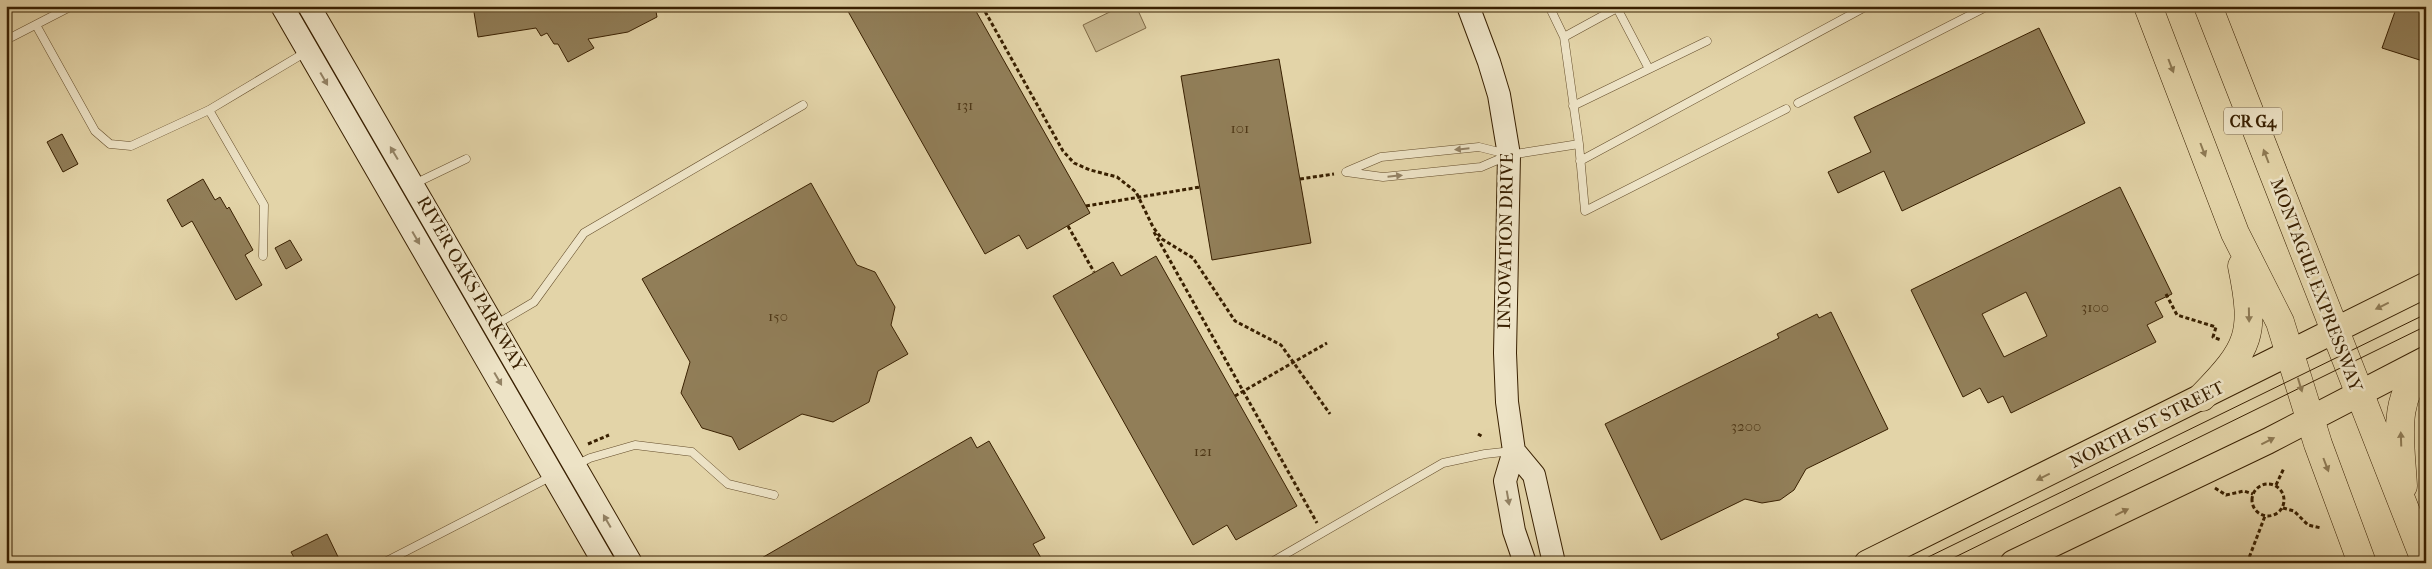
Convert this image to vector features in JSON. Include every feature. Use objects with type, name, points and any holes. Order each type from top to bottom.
[{"type":"highway","name":"CR G4","points":[[2148,6],[2235,233],[2280,322],[2310,418],[2362,563]]},
{"type":"highway","name":"MONTAGUE EXPRESSWAY","points":[[2208,6],[2426,563]]},
{"type":"highway","points":[[2202,397],[2229,370],[2243,348],[2249,331],[2249,299],[2235,233]]},
{"type":"highway","points":[[2403,505],[2401,417],[2403,399],[2408,384],[2426,365]]},
{"type":"main road","name":"NORTH 1ST STREET","points":[[1867,563],[2426,285]]},
{"type":"main road","points":[[2013,563],[2104,521],[2426,359]]},
{"type":"street","name":"RIVER OAKS PARKWAY","points":[[282,6],[318,46],[413,185],[484,331]]},
{"type":"street","name":"RIVER OAKS PARKWAY","points":[[309,6],[318,46],[392,196],[484,331],[631,563]]},
{"type":"street","name":"INNOVATION DRIVE","points":[[1468,6],[1476,22],[1494,78],[1509,155],[1505,354],[1507,402],[1514,451],[1506,481],[1514,531],[1525,563]]},
{"type":"street","points":[[392,196],[413,185]]},
{"type":"street","points":[[1514,451],[1534,475],[1554,563]]},
{"type":"street","name":"RIVER OAKS PARKWAY","points":[[568,465],[604,563]]},
{"type":"lane","points":[[6,40],[36,25],[63,8],[72,6]]},
{"type":"lane","points":[[1548,6],[1564,37],[1579,144],[1585,212],[1786,109]]},
{"type":"lane","points":[[1580,161],[1868,6]]},
{"type":"lane","points":[[1798,103],[1988,6]]},
{"type":"lane","points":[[1564,37],[1617,8],[1648,69]]},
{"type":"lane","points":[[36,25],[95,131],[110,144],[131,146],[209,110],[318,46]]},
{"type":"lane","points":[[1573,106],[1707,41]]},
{"type":"lane","points":[[484,331],[534,302],[584,233],[803,105]]},
{"type":"lane","points":[[209,110],[264,206],[263,256]]},
{"type":"lane","points":[[1346,172],[1383,177],[1481,167],[1509,155],[1579,144]]},
{"type":"lane","points":[[1346,172],[1381,157],[1479,147],[1509,155]]},
{"type":"lane","points":[[413,185],[466,159]]},
{"type":"lane","points":[[383,563],[568,465],[635,445],[692,452],[728,484],[774,495]]},
{"type":"lane","points":[[1270,563],[1443,463],[1485,454],[1514,451]]},
{"type":"path","points":[[982,6],[1062,151],[1074,163],[1090,170],[1111,174],[1126,182],[1136,192],[1160,245],[1322,532]]},
{"type":"path","points":[[1300,179],[1346,172]]},
{"type":"path","points":[[1086,206],[1200,187]]},
{"type":"path","points":[[1068,226],[1094,272]]},
{"type":"path","points":[[1152,227],[1162,239],[1194,258],[1235,322],[1281,345],[1295,363],[1304,380],[1330,414]]},
{"type":"path","points":[[2166,294],[2177,315],[2216,327],[2213,337],[2226,342]]},
{"type":"path","points":[[1235,396],[1295,363],[1326,343]]},
{"type":"path","points":[[1478,434],[1483,437]]},
{"type":"path","points":[[568,465],[609,435]]},
{"type":"path","points":[[2276,485],[2284,468]]},
{"type":"path","points":[[2276,485],[2283,492],[2282,508],[2275,515],[2264,516],[2253,505],[2253,494],[2260,486],[2276,485]]},
{"type":"path","points":[[2213,486],[2218,492],[2226,495],[2244,491],[2253,494]]},
{"type":"path","points":[[2282,508],[2294,511],[2308,525],[2321,528]]},
{"type":"path","points":[[2247,563],[2264,516]]},
{"type":"shaded area","points":[[1122,6],[1136,6],[1146,28],[1096,52],[1083,25]]},
{"type":"building","points":[[473,6],[655,6],[657,17],[628,32],[588,39],[594,48],[568,62],[558,44],[554,44],[547,33],[541,36],[536,28],[478,37]]},
{"type":"building","points":[[845,6],[973,6],[1090,213],[1027,249],[1019,235],[985,254]]},
{"type":"building","points":[[2397,6],[2426,6],[2426,62],[2382,48]]},
{"type":"building","points":[[2039,28],[2085,123],[1902,211],[1884,171],[1838,193],[1828,172],[1871,152],[1854,117]]},
{"type":"building","points":[[1279,59],[1311,243],[1212,260],[1181,76]]},
{"type":"building","points":[[62,134],[78,164],[63,172],[47,142]]},
{"type":"building","points":[[203,179],[215,200],[220,197],[227,209],[229,207],[253,250],[245,255],[262,285],[236,300],[192,221],[182,227],[167,200]]},
{"type":"building","points":[[811,183],[857,265],[875,272],[895,307],[891,325],[908,354],[878,371],[869,402],[833,422],[802,414],[739,450],[732,437],[702,428],[681,393],[690,362],[642,279]]},
{"type":"building","points":[[2120,187],[2172,294],[2155,302],[2163,317],[2147,325],[2156,342],[2011,413],[2003,396],[1988,403],[1980,388],[1963,397],[1911,290]],"holes":[[[2026,292],[2047,336],[2004,357],[1982,314]]]},
{"type":"building","points":[[290,240],[302,260],[286,269],[275,248]]},
{"type":"building","points":[[1156,256],[1297,506],[1236,540],[1227,525],[1193,545],[1053,296],[1113,262],[1121,276]]},
{"type":"building","points":[[1831,312],[1888,429],[1806,469],[1794,490],[1780,500],[1762,503],[1745,499],[1661,540],[1605,424],[1779,338],[1777,334],[1817,314],[1819,318]]},
{"type":"building","points":[[971,437],[977,448],[989,441],[1045,538],[1033,544],[1044,563],[753,563]]},
{"type":"building","points":[[327,534],[341,563],[297,563],[291,552]]},
{"type":"tram line","points":[[1916,563],[2426,314]]},
{"type":"tram line","points":[[1943,563],[2426,326]]}]
